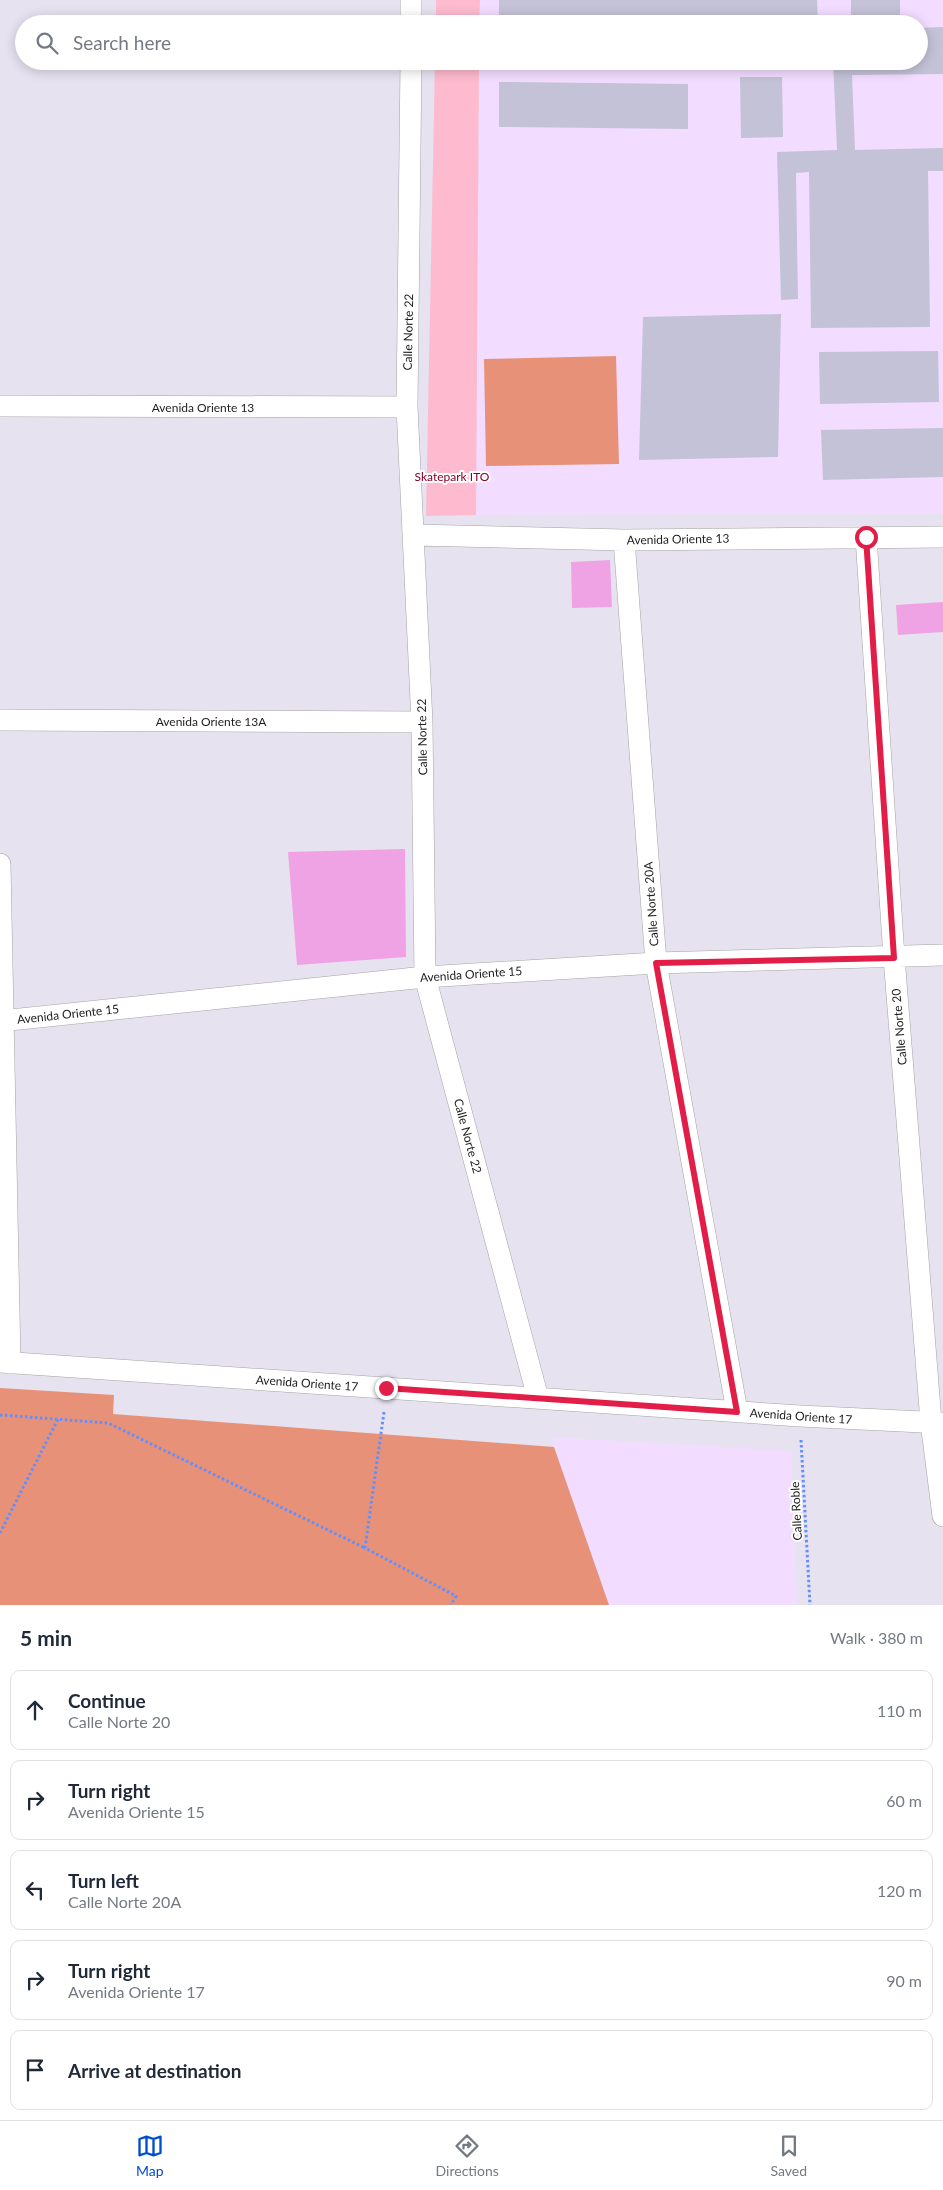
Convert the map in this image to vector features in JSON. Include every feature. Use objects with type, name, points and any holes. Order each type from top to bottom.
[{"type":"street","points":[[411,0],[411,15]]},
{"type":"street","name":"Calle Norte 22","points":[[411,70],[407,407],[422,722],[425,977],[538,1398]]},
{"type":"street","name":"Avenida Oriente 13","points":[[0,406],[407,407]]},
{"type":"street","name":"Avenida Oriente 13","points":[[414,535],[624,540],[943,537]]},
{"type":"street","name":"Calle Norte 20","points":[[866,537],[894,958],[937,1423],[943,1516]]},
{"type":"street","name":"Calle Norte 20A","points":[[624,540],[656,963],[737,1412]]},
{"type":"street","name":"Avenida Oriente 13A","points":[[0,720],[422,722]]},
{"type":"street","points":[[0,864],[5,1363]]},
{"type":"street","name":"Avenida Oriente 15","points":[[2,1021],[425,977],[656,963],[894,958],[943,955]]},
{"type":"street","name":"Avenida Oriente 17","points":[[5,1363],[737,1412],[937,1423]]},
{"type":"path","points":[[364,1548],[382,1434],[386,1388]]},
{"type":"path","points":[[0,1415],[108,1423],[364,1548],[456,1596],[452,1605]]},
{"type":"path","name":"Calle Roble","points":[[800,1416],[810,1605]]},
{"type":"path","points":[[0,1533],[58,1419]]},
{"type":"shaded area","points":[[480,0],[943,0],[943,513],[476,515],[479,70],[928,70],[928,15],[479,15]]},
{"type":"shaded area","points":[[616,356],[619,464],[486,466],[484,359]]},
{"type":"shaded area","points":[[610,560],[612,607],[572,608],[571,562]]},
{"type":"shaded area","points":[[943,602],[943,632],[898,635],[896,605]]},
{"type":"shaded area","points":[[405,849],[406,957],[297,965],[288,852]]},
{"type":"shaded area","points":[[0,1388],[114,1395],[113,1414],[554,1447],[609,1605],[0,1605]]},
{"type":"shaded area","points":[[553,1437],[791,1451],[797,1605],[609,1605],[554,1447]]},
{"type":"green space","points":[[436,0],[480,0],[479,15],[436,15]]},
{"type":"green space","name":"Skatepark ITO","points":[[435,70],[479,70],[476,515],[426,516]]},
{"type":"building","points":[[499,0],[817,0],[818,15],[499,15]]},
{"type":"building","points":[[851,0],[900,0],[900,15],[851,15]]},
{"type":"building","points":[[943,27],[943,74],[852,75],[855,150],[943,148],[943,171],[928,171],[930,327],[811,328],[809,172],[796,173],[798,299],[781,300],[777,152],[837,150],[833,70],[928,70],[928,28]]},
{"type":"building","points":[[740,77],[782,77],[783,137],[741,138]]},
{"type":"building","points":[[499,82],[688,84],[688,129],[499,127]]},
{"type":"building","points":[[781,314],[778,457],[639,460],[643,317]]},
{"type":"building","points":[[938,351],[939,402],[820,404],[819,352]]},
{"type":"building","points":[[943,428],[943,477],[823,480],[821,430]]},
{"type":"route","points":[[386,1388],[737,1412],[656,963],[894,958],[866,537]]}]
